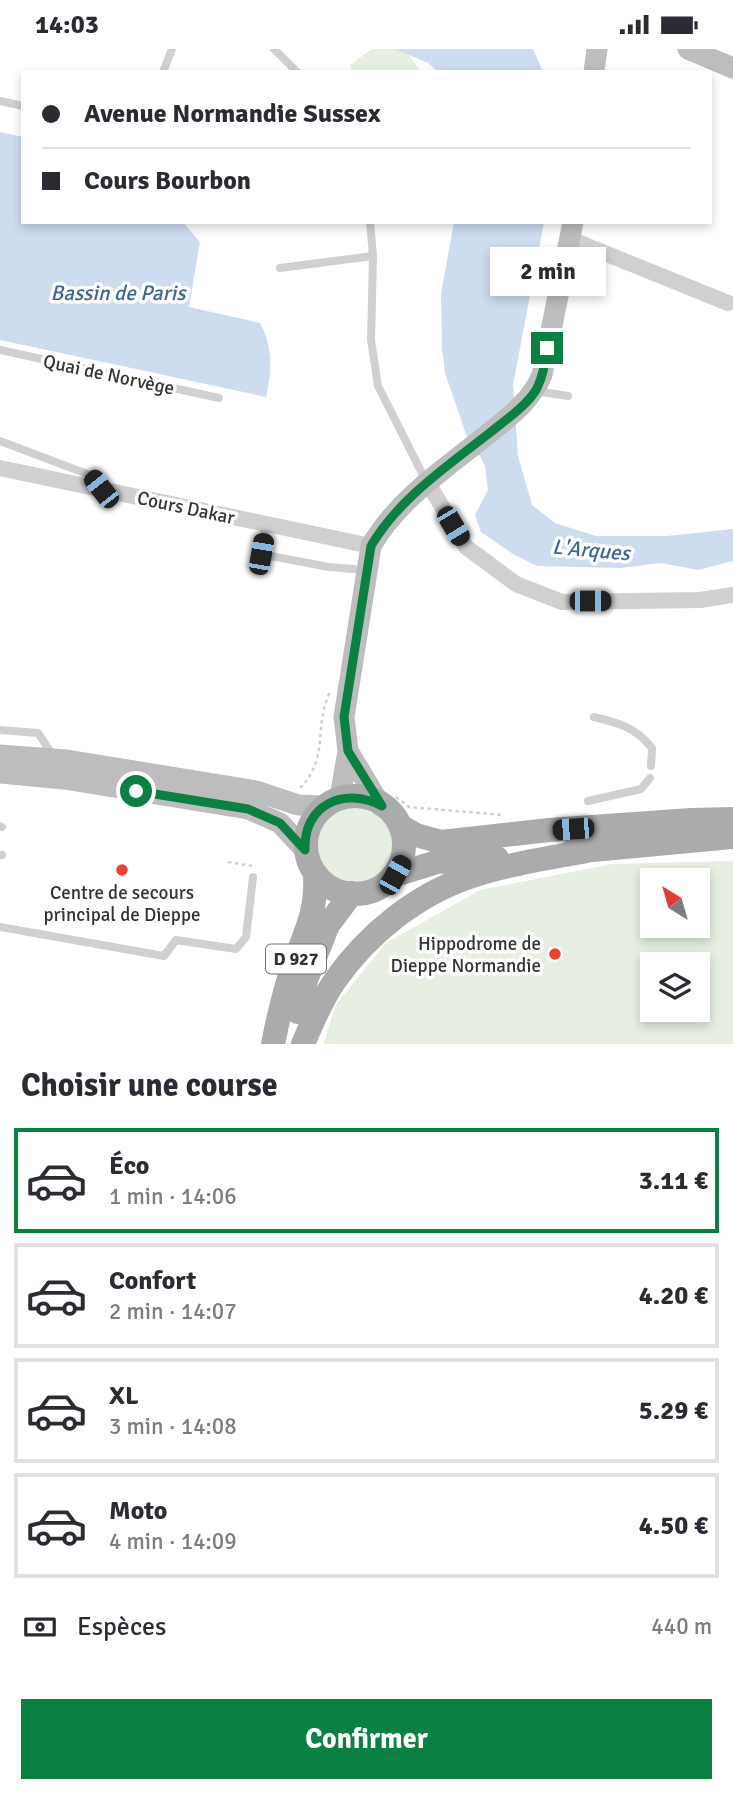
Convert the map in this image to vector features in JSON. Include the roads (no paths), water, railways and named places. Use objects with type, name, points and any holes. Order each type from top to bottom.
[{"type":"main road","points":[[594,70],[597,49]]},
{"type":"main road","points":[[688,49],[733,68]]},
{"type":"main road","points":[[305,850],[305,838],[311,821],[331,802],[348,751],[344,717],[371,546],[382,527],[408,499],[515,412],[535,391],[542,375],[572,231]]},
{"type":"main road","points":[[348,751],[388,801],[400,826],[405,840],[404,851],[395,875]]},
{"type":"main road","points":[[0,755],[55,759],[256,792],[288,803],[331,802],[354,796],[388,801]]},
{"type":"main road","points":[[0,773],[64,779],[248,809],[280,823],[305,850],[315,874],[335,889],[352,893],[378,887],[395,875],[437,862],[733,837]]},
{"type":"main road","points":[[400,826],[416,835],[441,842],[549,830],[733,819]]},
{"type":"main road","points":[[303,1044],[334,982],[371,937],[426,896],[480,873],[587,851]]},
{"type":"main road","name":"D 927","points":[[274,1044],[291,972],[313,915],[316,898],[315,874]]},
{"type":"main road","name":"D 927","points":[[291,1044],[306,980],[328,925],[352,893]]},
{"type":"street","points":[[572,231],[731,304]]},
{"type":"street","name":"Cours Dakar","points":[[0,468],[371,546]]},
{"type":"street","points":[[428,483],[466,547],[516,584],[562,602],[700,600],[733,596]]},
{"type":"lane","points":[[164,70],[172,49]]},
{"type":"lane","points":[[274,49],[295,70]]},
{"type":"lane","points":[[0,101],[21,106]]},
{"type":"lane","points":[[370,224],[373,256],[371,340],[378,386],[428,483]]},
{"type":"lane","points":[[280,268],[373,256]]},
{"type":"lane","name":"Quai de Norvège","points":[[0,350],[219,398]]},
{"type":"lane","points":[[535,391],[568,396]]},
{"type":"lane","points":[[0,441],[90,475],[101,489]]},
{"type":"lane","points":[[266,524],[261,554],[367,571]]},
{"type":"lane","points":[[594,717],[618,723],[641,735],[652,748],[651,766]]},
{"type":"lane","points":[[0,730],[38,733],[55,759]]},
{"type":"lane","points":[[588,801],[641,789],[650,778]]},
{"type":"lane","points":[[0,927],[164,956],[176,940],[236,949],[246,937],[253,877]]},
{"type":"water","points":[[395,49],[533,49],[542,70],[436,70],[428,63]]},
{"type":"water","name":"Bassin de Paris","points":[[0,132],[21,137],[21,224],[185,224],[200,242],[189,307],[260,323],[270,360],[266,397],[0,340]]},
{"type":"water","name":"L'Arques","points":[[454,224],[544,224],[513,385],[518,456],[532,505],[555,523],[596,536],[667,536],[733,529],[733,561],[698,570],[661,563],[621,568],[537,566],[513,554],[481,532],[475,515],[488,490],[485,466],[471,439],[467,437],[445,373],[441,294]]},
{"type":"place","name":"Centre de secours principal de Dieppe","points":[[122,870]]},
{"type":"place","name":"Hippodrome de Dieppe Normandie","points":[[555,954]]}]
